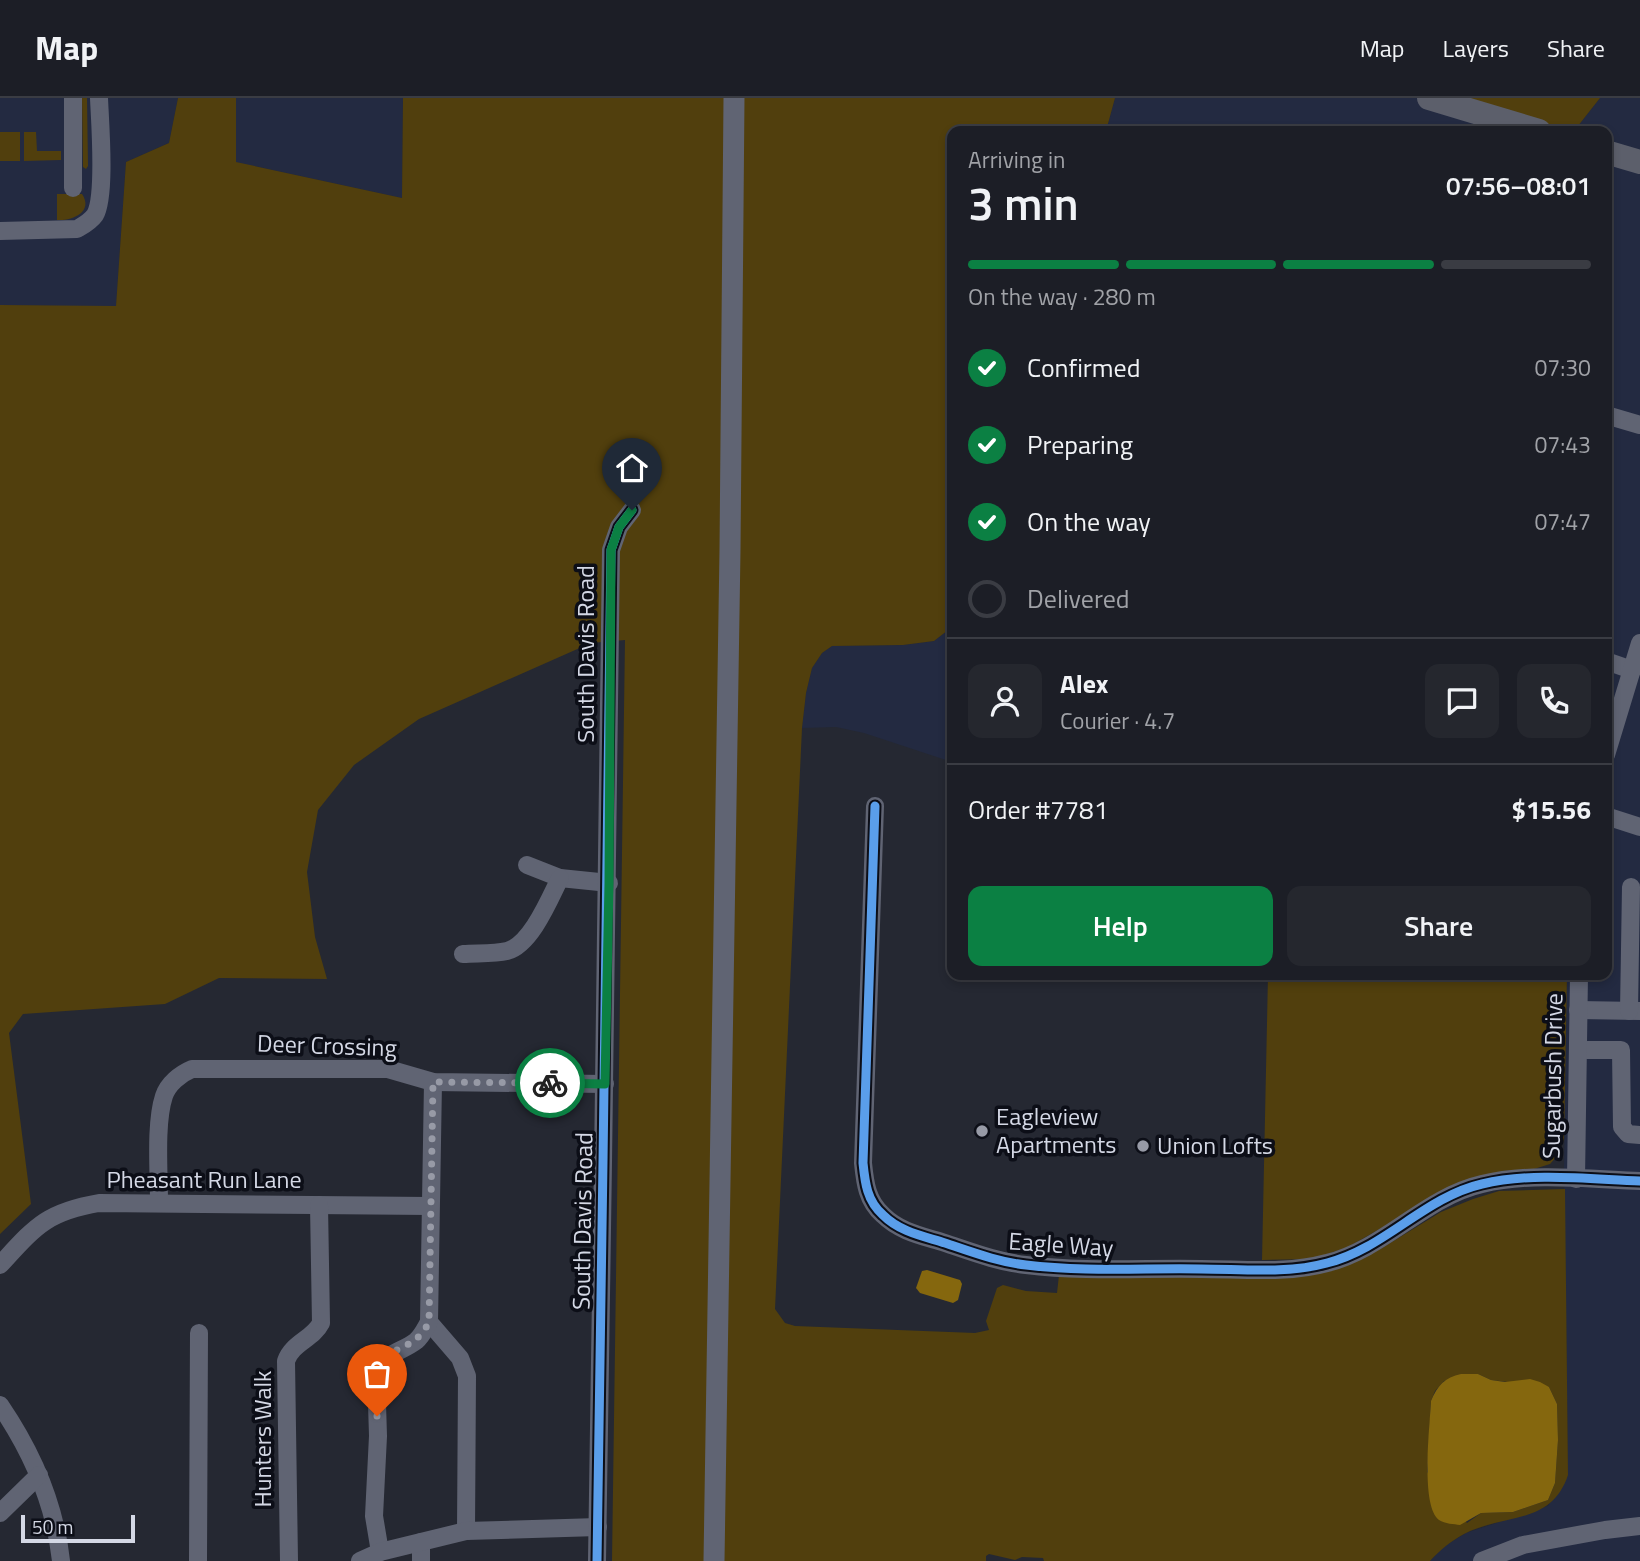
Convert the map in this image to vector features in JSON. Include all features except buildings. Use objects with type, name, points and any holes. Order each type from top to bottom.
[{"type":"highway","points":[[1429,98],[1522,126]]},
{"type":"highway","points":[[1612,154],[1640,162]]},
{"type":"main road","points":[[714,1561],[734,98]]},
{"type":"street","points":[[74,98],[74,188]]},
{"type":"street","points":[[0,231],[77,229],[89,223],[96,214],[100,187],[99,98]]},
{"type":"street","points":[[1612,417],[1640,425]]},
{"type":"street","name":"South Davis Road","points":[[597,1561],[609,883],[611,550],[619,527],[632,510]]},
{"type":"street","points":[[1612,735],[1640,643]]},
{"type":"street","points":[[1612,663],[1632,670]]},
{"type":"street","name":"Eagle Way","points":[[875,806],[863,1163],[867,1194],[881,1214],[897,1226],[998,1260],[1025,1265],[1084,1268],[1292,1269],[1331,1263],[1357,1252],[1442,1200],[1481,1184],[1522,1179],[1640,1181]]},
{"type":"street","points":[[1612,818],[1640,827]]},
{"type":"street","points":[[527,866],[560,878],[609,883]]},
{"type":"street","points":[[463,954],[508,951],[516,947],[535,925],[560,878]]},
{"type":"street","points":[[1578,1010],[1635,1011],[1631,887]]},
{"type":"street","name":"Sugarbush Drive","points":[[1576,1179],[1579,980]]},
{"type":"street","points":[[1578,1050],[1621,1050],[1622,1127],[1628,1134],[1640,1135]]},
{"type":"street","name":"Deer Crossing","points":[[159,1202],[159,1153],[164,1097],[169,1086],[186,1072],[225,1068],[388,1069],[433,1082],[605,1084]]},
{"type":"street","points":[[380,1552],[374,1516],[378,1436],[376,1371],[387,1357],[423,1334],[429,1322],[433,1082]]},
{"type":"street","name":"Pheasant Run Lane","points":[[0,1265],[33,1229],[54,1214],[99,1203],[430,1206]]},
{"type":"street","name":"Hunters Walk","points":[[289,1561],[286,1361],[291,1350],[317,1331],[321,1323],[319,1205]]},
{"type":"street","points":[[429,1322],[460,1358],[467,1376],[466,1531]]},
{"type":"street","points":[[198,1561],[200,1332]]},
{"type":"street","points":[[0,1405],[29,1452],[39,1475],[54,1521],[61,1561]]},
{"type":"street","points":[[0,1513],[39,1475]]},
{"type":"street","points":[[1482,1561],[1523,1545],[1640,1526]]},
{"type":"street","points":[[360,1561],[380,1552],[466,1531],[598,1527]]},
{"type":"street","points":[[421,1542],[421,1561]]},
{"type":"shaded area","points":[[0,98],[178,98],[169,143],[126,162],[116,307],[0,305]]},
{"type":"shaded area","points":[[82,98],[87,98],[86,169],[83,167]]},
{"type":"shaded area","points":[[178,98],[236,98],[236,162],[402,198],[403,98],[730,98],[711,1561],[612,1561],[625,640],[591,643],[419,719],[354,765],[318,810],[307,872],[315,937],[327,979],[219,978],[165,1004],[23,1014],[9,1033],[31,1204],[0,1234],[0,305],[116,306],[126,162],[169,143]]},
{"type":"shaded area","points":[[236,98],[403,98],[402,198],[235,162]]},
{"type":"shaded area","points":[[739,98],[1115,98],[1107,126],[947,126],[947,631],[934,641],[903,645],[832,646],[822,653],[812,668],[806,693],[802,728],[775,1309],[785,1323],[795,1326],[975,1333],[989,1330],[986,1321],[997,1288],[1003,1285],[1026,1291],[1057,1293],[1059,1275],[1294,1276],[1382,1248],[1441,1212],[1473,1199],[1499,1191],[1565,1189],[1568,1475],[1550,1503],[1538,1511],[1464,1534],[1430,1561],[1044,1561],[1043,1558],[1022,1557],[1015,1560],[989,1554],[986,1561],[718,1561]],"holes":[[[1478,1374],[1491,1380],[1549,1387],[1557,1404],[1558,1440],[1555,1483],[1548,1500],[1513,1512],[1481,1513],[1467,1523],[1427,1472],[1431,1401],[1435,1391],[1444,1381]]]},
{"type":"shaded area","points":[[1115,98],[1442,98],[1534,126],[1107,126]]},
{"type":"shaded area","points":[[1442,98],[1600,98],[1578,126],[1534,126]]},
{"type":"shaded area","points":[[1600,98],[1640,98],[1640,1561],[1430,1561],[1443,1547],[1466,1533],[1548,1506],[1568,1475],[1564,1168],[1567,980],[1612,980],[1612,126],[1578,126]]},
{"type":"shaded area","points":[[0,132],[20,132],[20,161],[0,161]]},
{"type":"shaded area","points":[[24,132],[36,132],[37,151],[61,151],[61,160],[24,161]]},
{"type":"shaded area","points":[[57,194],[82,194],[85,200],[83,210],[75,217],[57,220]]},
{"type":"shaded area","points":[[947,631],[947,760],[864,733],[836,727],[802,728],[812,668],[822,653],[832,646],[903,645],[934,641]]},
{"type":"shaded area","points":[[1268,980],[1567,980],[1564,1139],[1558,1155],[1550,1164],[1534,1169],[1502,1171],[1392,1222],[1348,1247],[1313,1259],[1262,1260]]},
{"type":"shaded area","points":[[927,1270],[960,1280],[962,1284],[958,1300],[953,1303],[920,1293],[916,1288],[922,1271]]},
{"type":"shaded area","points":[[1461,1374],[1478,1374],[1505,1382],[1530,1379],[1549,1387],[1557,1404],[1558,1440],[1555,1483],[1548,1500],[1513,1512],[1481,1513],[1460,1525],[1441,1521],[1433,1512],[1428,1483],[1431,1401],[1442,1383]]},
{"type":"cycle path","points":[[597,1561],[611,550],[619,527],[632,510]]},
{"type":"cycle path","points":[[875,806],[863,1163],[866,1185],[873,1204],[890,1221],[904,1229],[1005,1262],[1026,1265],[1092,1269],[1280,1270],[1327,1263],[1348,1256],[1442,1200],[1482,1184],[1541,1177],[1640,1181]]},
{"type":"way so far","points":[[377,1416],[377,1367],[398,1349],[414,1342],[423,1334],[429,1322],[433,1082],[550,1083]]},
{"type":"place","name":"Eagleview Apartments","points":[[982,1131]]},
{"type":"place","name":"Union Lofts","points":[[1143,1146]]},
{"type":"route","points":[[550,1083],[605,1084],[611,550],[619,527],[632,510]]}]
